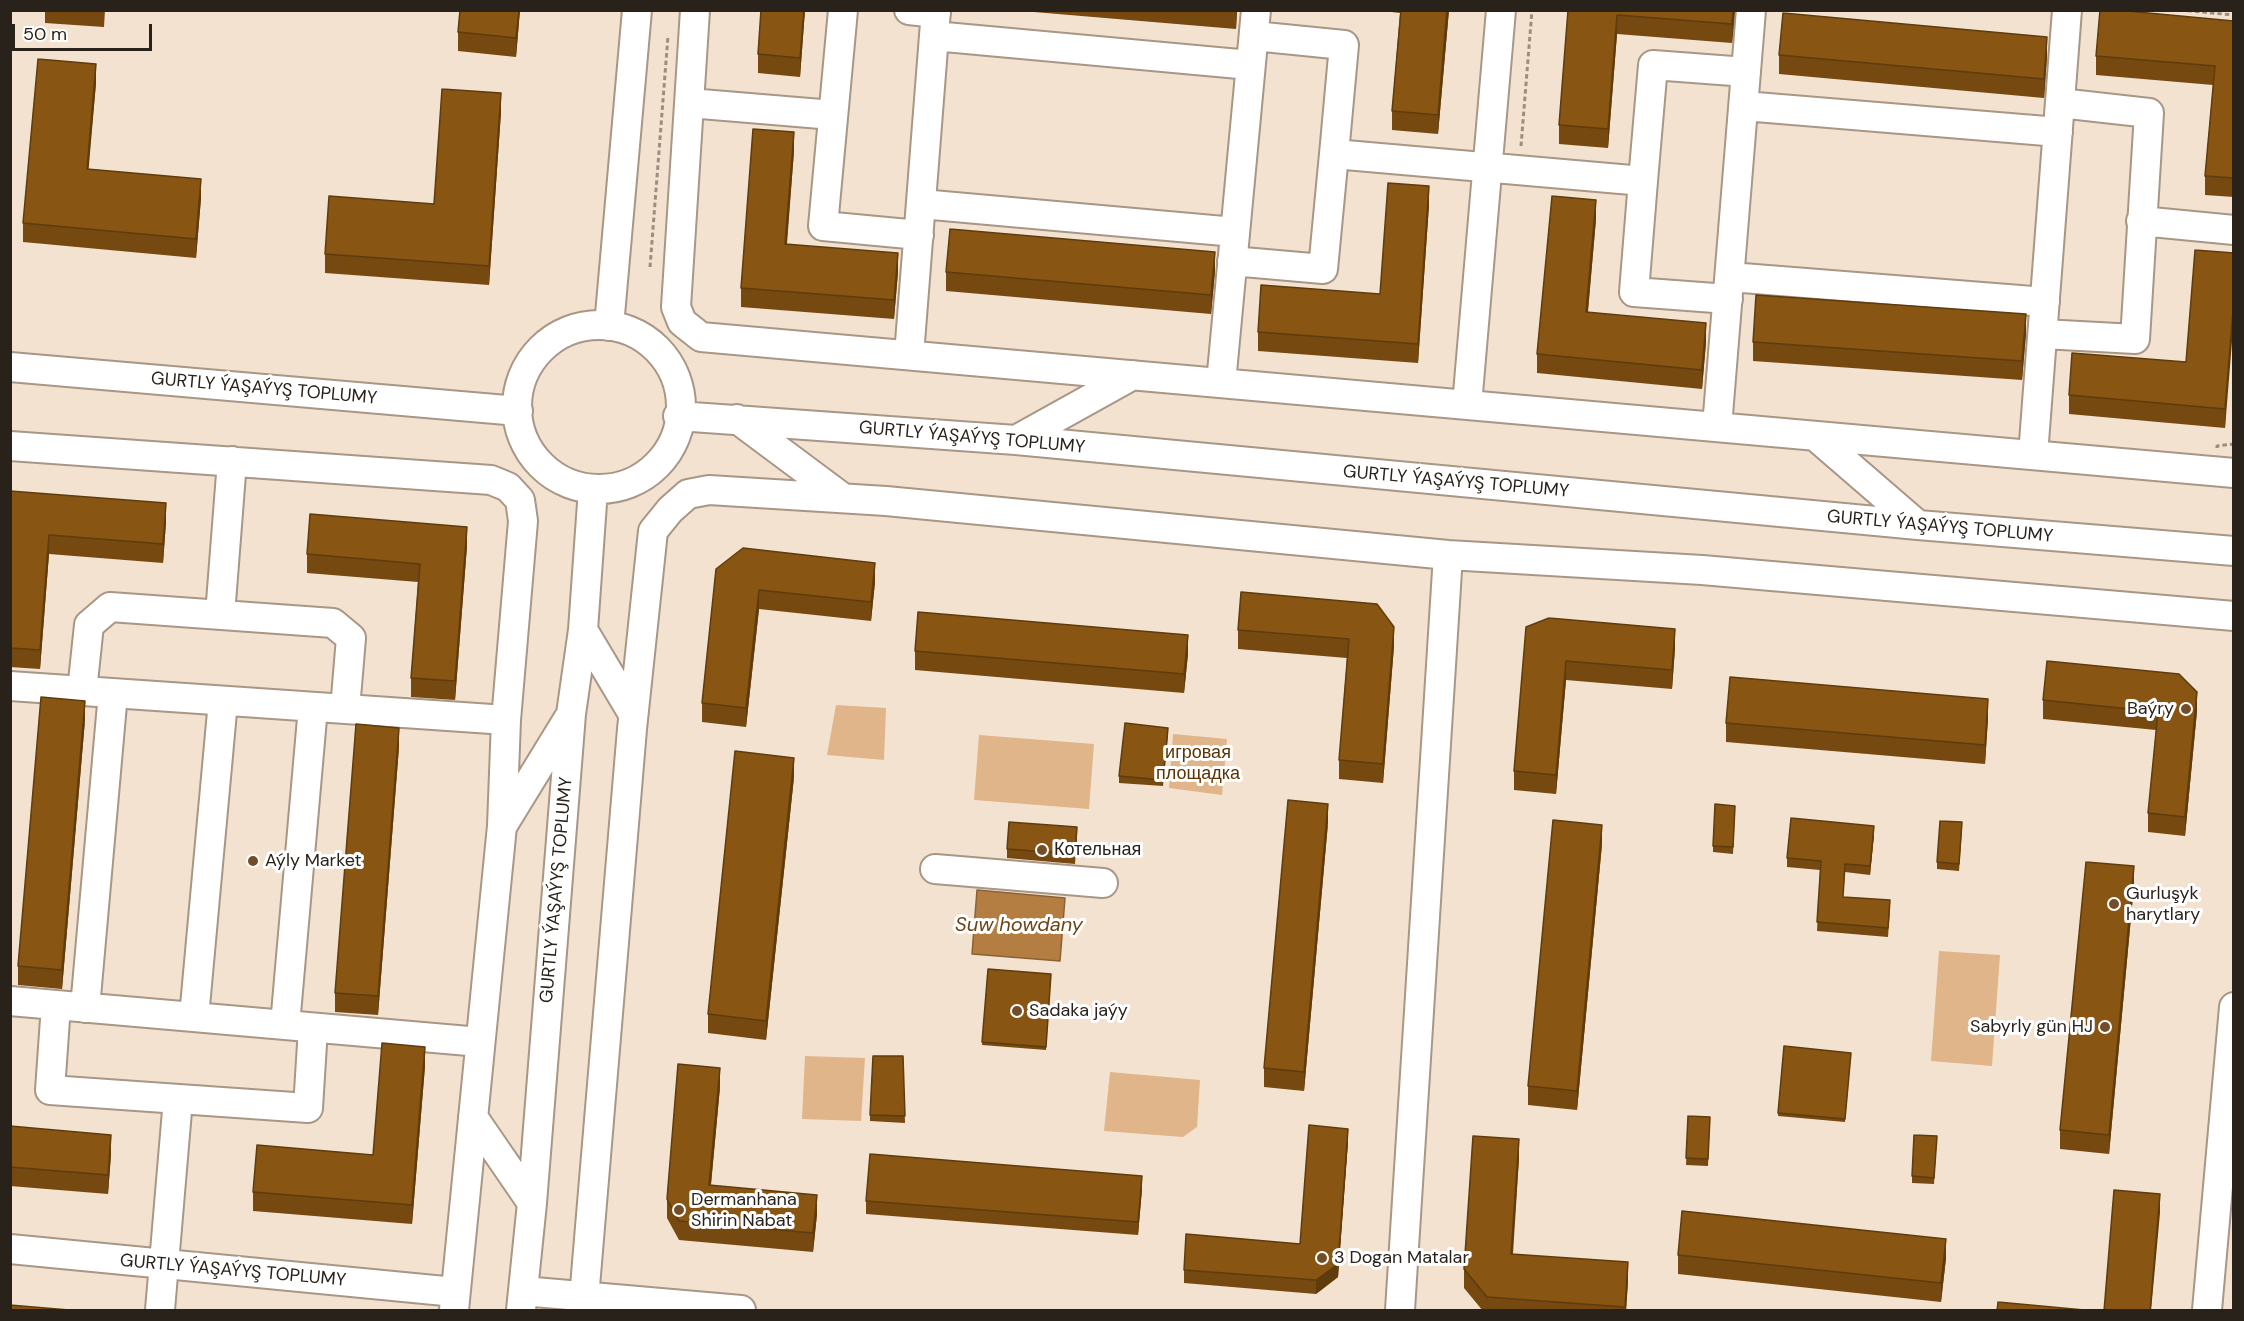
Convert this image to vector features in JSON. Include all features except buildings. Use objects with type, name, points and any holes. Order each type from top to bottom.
[{"type":"street","points":[[609,326],[637,10]]},
{"type":"street","points":[[694,10],[676,307],[682,322],[701,337],[2234,473]]},
{"type":"street","points":[[843,10],[823,226],[919,236]]},
{"type":"street","points":[[1467,405],[1501,10]]},
{"type":"street","points":[[1717,427],[1751,10]]},
{"type":"street","points":[[2033,455],[2067,10]]},
{"type":"street","points":[[909,356],[921,204],[929,18],[1250,65]]},
{"type":"street","points":[[1221,383],[1232,261],[1235,232],[1250,65],[1255,23],[1344,45],[1323,270],[1232,261]]},
{"type":"street","points":[[1746,72],[1653,65],[1634,292],[1729,288],[2045,302]]},
{"type":"street","points":[[689,103],[833,115]]},
{"type":"street","points":[[2043,334],[2135,339],[2149,113],[2060,103]]},
{"type":"street","points":[[1744,106],[2058,132]]},
{"type":"street","points":[[1334,154],[1643,181]]},
{"type":"street","points":[[921,204],[1235,232]]},
{"type":"street","points":[[2141,221],[2234,230]]},
{"type":"street","points":[[593,325],[609,326],[640,336],[665,358],[679,388],[681,404],[676,435],[670,449],[650,472],[623,486],[593,489],[565,481],[541,464],[524,440],[518,411],[518,395],[522,380],[538,352],[556,338],[578,328],[593,325]]},
{"type":"street","name":"GURTLY ÝAŞAÝYŞ TOPLUMY","points":[[10,367],[518,411]]},
{"type":"street","points":[[1016,440],[1133,375]]},
{"type":"street","name":"GURTLY ÝAŞAÝYŞ TOPLUMY","points":[[678,416],[1016,440],[1918,525],[2234,551]]},
{"type":"street","points":[[737,419],[843,498]]},
{"type":"street","points":[[1815,435],[1918,525]]},
{"type":"street","points":[[10,446],[491,480],[508,487],[520,500],[523,521],[506,720],[502,826],[454,1301]]},
{"type":"street","points":[[220,615],[232,460]]},
{"type":"street","name":"GURTLY ÝAŞAÝYŞ TOPLUMY","points":[[593,489],[583,630],[571,714],[532,1203],[522,1300],[741,1311]]},
{"type":"street","points":[[583,1304],[633,714],[653,531],[670,510],[688,495],[709,490],[843,498],[1448,555],[1702,570],[2234,616]]},
{"type":"street","points":[[1400,1311],[1448,555]]},
{"type":"street","points":[[82,691],[89,625],[110,607],[333,623],[351,638],[345,710]]},
{"type":"street","points":[[583,630],[633,714]]},
{"type":"street","points":[[10,686],[506,720]]},
{"type":"street","points":[[86,1008],[113,693]]},
{"type":"street","points":[[194,1017],[223,701]]},
{"type":"street","points":[[285,1025],[313,707]]},
{"type":"street","points":[[502,826],[571,714]]},
{"type":"street","points":[[935,869],[1103,883]]},
{"type":"street","points":[[10,1001],[480,1042]]},
{"type":"street","points":[[56,1005],[50,1090],[308,1108],[313,1028]]},
{"type":"street","points":[[2207,1311],[2223,1243],[2234,1007]]},
{"type":"street","points":[[160,1311],[178,1099]]},
{"type":"street","points":[[473,1117],[532,1203]]},
{"type":"street","name":"GURTLY ÝAŞAÝYŞ TOPLUMY","points":[[10,1249],[164,1264],[454,1301]]},
{"type":"path","points":[[1521,148],[1532,10]]},
{"type":"path","points":[[2180,10],[2234,15]]},
{"type":"path","points":[[650,267],[668,31]]},
{"type":"green space","points":[[836,705],[886,708],[884,760],[827,755]]},
{"type":"green space","name":"игровая площадка","points":[[1173,734],[1227,739],[1222,795],[1169,788]]},
{"type":"green space","points":[[979,735],[1094,744],[1089,809],[974,800]]},
{"type":"green space","points":[[1939,951],[2000,955],[1992,1066],[1931,1061]]},
{"type":"green space","points":[[805,1056],[865,1058],[861,1121],[802,1119]]},
{"type":"green space","points":[[1110,1072],[1200,1080],[1197,1127],[1183,1137],[1104,1131]]},
{"type":"water","name":"Suw howdany","points":[[977,890],[1065,898],[1060,961],[972,954]]},
{"type":"place","name":"Baýry","points":[[2186,709]]},
{"type":"place","name":"Котельная","points":[[1042,850]]},
{"type":"place","name":"Aýly Market","points":[[253,861]]},
{"type":"place","name":"Gurluşyk harytlary","points":[[2114,904]]},
{"type":"place","name":"Sadaka jaýy","points":[[1017,1011]]},
{"type":"place","name":"Sabyrly gün HJ","points":[[2105,1027]]},
{"type":"place","name":"Dermanhana Shirin Nabat","points":[[679,1210]]},
{"type":"place","name":"3 Dogan Matalar","points":[[1322,1258]]}]
